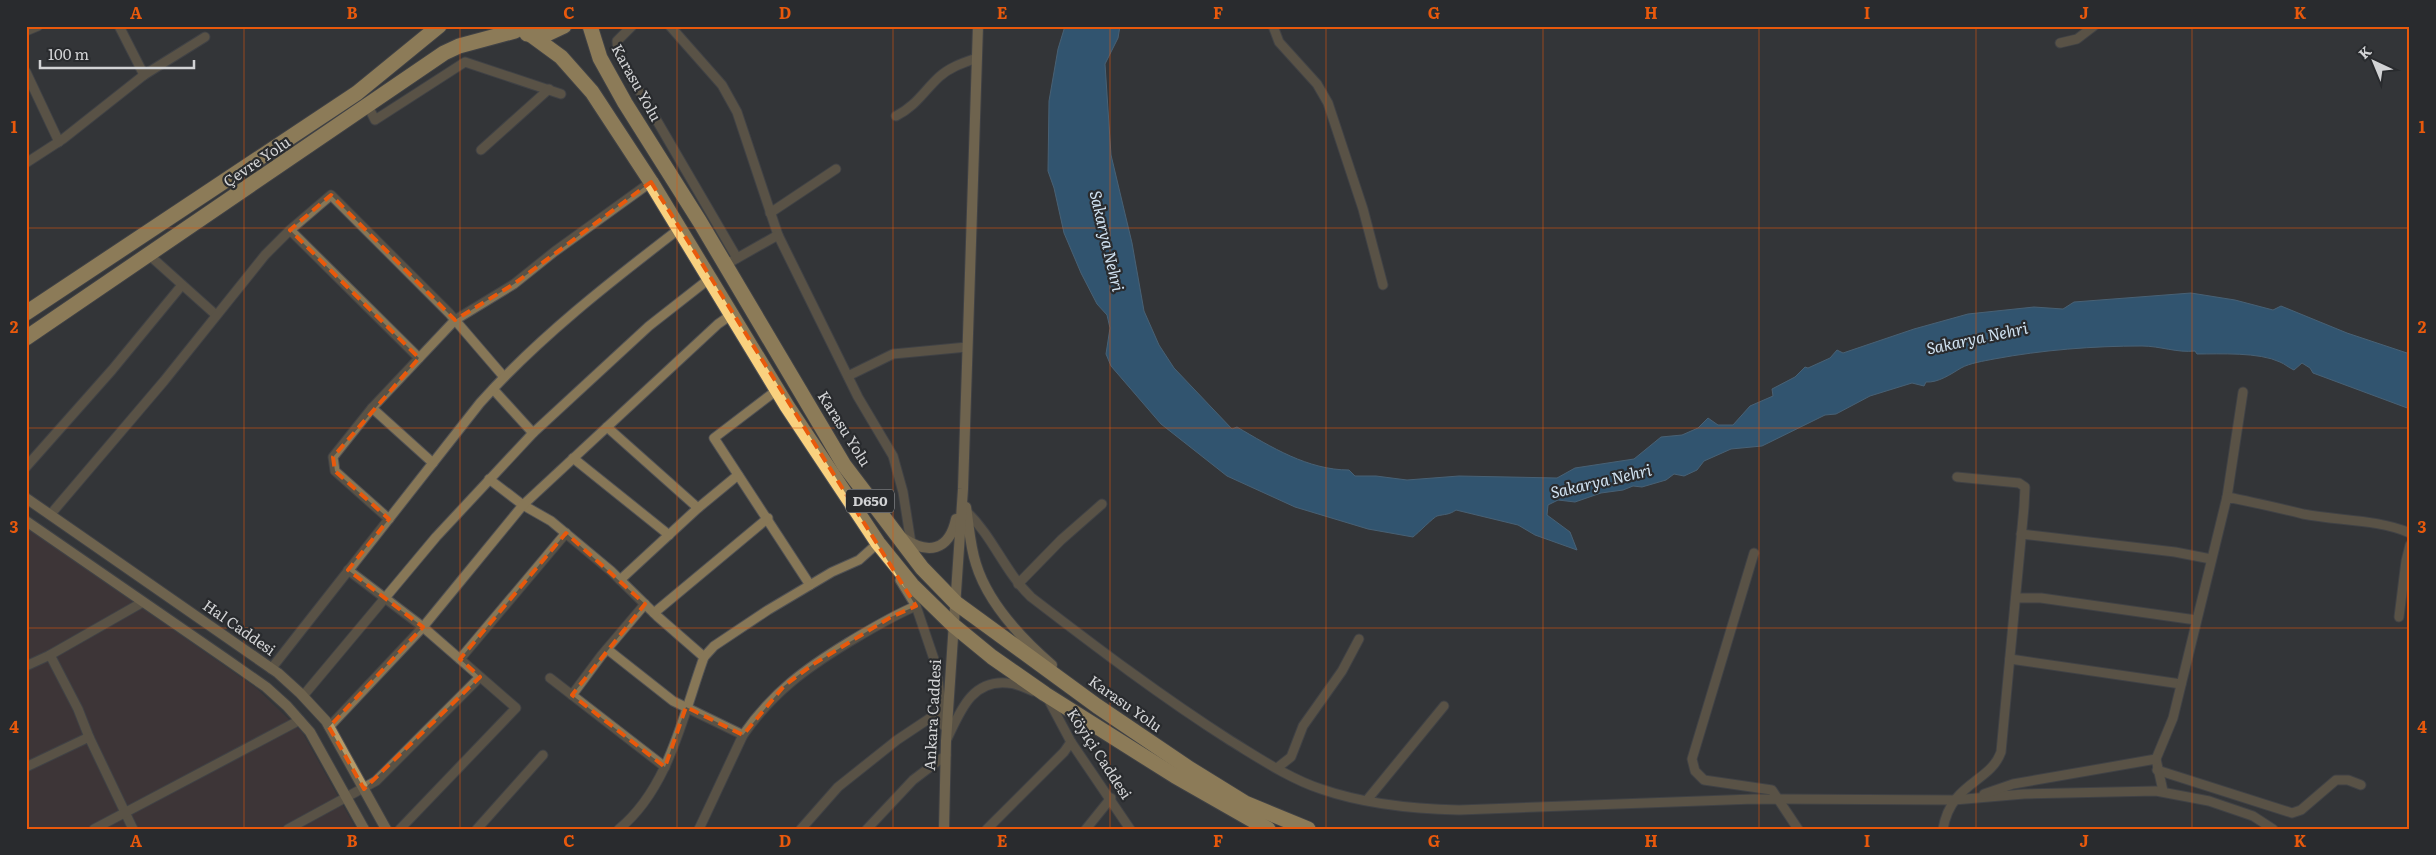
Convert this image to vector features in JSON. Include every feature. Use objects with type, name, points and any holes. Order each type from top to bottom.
[{"type":"highway","name":"Çevre Yolu","points":[[26,313],[357,93],[440,26]]},
{"type":"highway","points":[[511,28],[531,35],[547,34],[564,26]]},
{"type":"highway","name":"Karasu Yolu","points":[[590,26],[600,58],[625,103],[731,261],[844,465],[891,531],[922,568],[956,603],[1097,706],[1190,769],[1245,803],[1308,829]]},
{"type":"highway","name":"Çevre Yolu","points":[[26,338],[444,54],[459,46],[511,28]]},
{"type":"highway","name":"D650","points":[[531,35],[561,57],[581,78],[651,182],[778,390],[878,543],[912,585],[954,625],[992,657],[1045,694],[1175,776],[1268,829]]},
{"type":"street","points":[[26,31],[38,26]]},
{"type":"street","points":[[119,26],[144,75]]},
{"type":"street","points":[[632,26],[617,41],[618,54],[731,261],[778,235]]},
{"type":"street","points":[[670,26],[722,85],[737,112],[778,235],[848,376],[893,456],[903,492],[911,543]]},
{"type":"street","points":[[978,26],[963,488],[966,512],[976,566],[1004,615],[1039,654],[1097,706]]},
{"type":"street","points":[[1273,26],[1279,42],[1317,84],[1328,103],[1363,208],[1383,285]]},
{"type":"street","points":[[2060,43],[2077,40],[2094,26]]},
{"type":"street","points":[[26,163],[60,142],[144,75],[205,37]]},
{"type":"street","points":[[896,116],[910,109],[939,77],[957,64],[977,58]]},
{"type":"street","points":[[368,106],[375,120],[465,62],[561,94]]},
{"type":"street","points":[[27,76],[60,142]]},
{"type":"street","points":[[481,150],[549,89]]},
{"type":"street","points":[[770,213],[836,169]]},
{"type":"street","points":[[389,518],[334,470],[333,457],[372,408],[455,320],[514,284],[651,182]]},
{"type":"street","points":[[50,515],[164,381],[265,255],[290,230],[331,195],[455,320],[504,377]]},
{"type":"street","points":[[271,669],[432,463],[504,377],[614,281],[679,229]]},
{"type":"street","points":[[290,230],[419,358]]},
{"type":"street","points":[[149,255],[216,315]]},
{"type":"street","points":[[303,696],[436,537],[533,433],[649,326],[709,279]]},
{"type":"street","points":[[26,467],[112,370],[182,284]]},
{"type":"street","points":[[329,727],[423,627],[523,505],[718,324],[731,315]]},
{"type":"street","points":[[848,376],[893,354],[967,347]]},
{"type":"street","points":[[493,389],[533,433]]},
{"type":"street","points":[[778,390],[714,438],[810,585]]},
{"type":"street","points":[[2163,791],[2156,759],[2173,718],[2227,497],[2243,392]]},
{"type":"street","points":[[372,408],[432,463]]},
{"type":"street","points":[[607,427],[698,508]]},
{"type":"street","points":[[573,458],[669,535]]},
{"type":"street","points":[[620,580],[698,508],[738,475]]},
{"type":"street","points":[[1943,829],[1944,819],[1954,800],[1965,787],[1994,765],[2003,744],[2024,507],[2024,486],[2007,480],[1958,477]]},
{"type":"street","points":[[489,479],[523,505],[551,521],[566,533],[704,657]]},
{"type":"street","points":[[891,531],[920,547],[930,548],[942,545],[950,538],[954,528],[963,488]]},
{"type":"street","name":"Ankara Caddesi","points":[[944,829],[946,741],[963,488]]},
{"type":"street","points":[[2227,497],[2272,505],[2303,514],[2378,525],[2410,533]]},
{"type":"street","name":"Hal Caddesi","points":[[26,498],[271,669],[303,696],[329,727],[386,829]]},
{"type":"street","points":[[1018,584],[1061,540],[1102,504]]},
{"type":"street","points":[[966,512],[982,528],[1018,584],[1064,622],[1175,704],[1277,768],[1321,789],[1367,800],[1434,810],[1778,800],[1954,800],[2105,790],[2163,791],[2209,801],[2252,816],[2274,829]]},
{"type":"street","points":[[654,613],[768,518]]},
{"type":"street","points":[[26,521],[266,687],[310,732],[364,829]]},
{"type":"street","points":[[460,659],[566,533]]},
{"type":"street","points":[[2021,534],[2175,552],[2211,559]]},
{"type":"street","points":[[619,829],[650,796],[664,768],[704,657],[714,646],[810,585],[860,560],[878,543],[916,606],[936,665],[946,741]]},
{"type":"street","points":[[2399,617],[2410,545]]},
{"type":"street","points":[[1754,553],[1692,759],[1695,771],[1704,780],[1772,790],[1798,829]]},
{"type":"street","points":[[348,570],[423,627],[516,708],[400,829]]},
{"type":"street","points":[[2016,598],[2041,598],[2196,620]]},
{"type":"street","points":[[26,666],[50,655],[143,602]]},
{"type":"street","points":[[572,695],[645,604]]},
{"type":"street","points":[[699,829],[743,734],[760,710],[784,686],[805,670],[891,617],[916,606]]},
{"type":"street","points":[[1277,768],[1291,757],[1303,726],[1342,671],[1359,639]]},
{"type":"street","points":[[607,649],[673,701],[743,734]]},
{"type":"street","points":[[50,655],[78,709],[89,737],[133,829]]},
{"type":"street","points":[[2010,659],[2181,684]]},
{"type":"street","points":[[288,829],[376,781],[480,677]]},
{"type":"street","points":[[550,678],[664,768]]},
{"type":"street","points":[[946,741],[963,705],[980,687],[1007,683],[1045,694]]},
{"type":"street","name":"Köyiçi Caddesi","points":[[1045,694],[1071,742],[1111,798],[1130,829]]},
{"type":"street","points":[[1367,800],[1444,706]]},
{"type":"street","points":[[801,829],[838,787],[897,740],[942,710]]},
{"type":"street","points":[[94,829],[300,720]]},
{"type":"street","points":[[26,767],[89,737]]},
{"type":"street","points":[[987,829],[1064,752],[1071,742]]},
{"type":"street","points":[[477,829],[543,755]]},
{"type":"street","points":[[867,829],[913,780],[946,755]]},
{"type":"street","points":[[1972,798],[2013,784],[2156,759]]},
{"type":"street","points":[[2157,770],[2292,813],[2301,810],[2336,780],[2348,780],[2361,785]]},
{"type":"street","points":[[1086,829],[1111,798]]},
{"type":"highlighted area","points":[[651,182],[916,606],[891,617],[812,665],[784,686],[743,735],[686,707],[665,767],[572,695],[645,604],[566,533],[460,659],[480,677],[364,789],[329,727],[423,627],[348,570],[389,519],[335,471],[333,457],[419,358],[290,230],[331,195],[455,320],[514,284]]},
{"type":"shaded area","points":[[26,527],[256,688],[302,732],[356,829],[26,829]]},
{"type":"water","name":"Sakarya Nehri","points":[[1065,26],[1120,26],[1118,38],[1105,64],[1111,155],[1132,243],[1144,311],[1159,345],[1174,368],[1232,429],[1237,427],[1290,456],[1319,466],[1349,470],[1355,476],[1376,476],[1407,480],[1459,476],[1557,478],[1575,468],[1634,459],[1661,437],[1682,435],[1698,428],[1708,418],[1718,425],[1733,425],[1750,406],[1773,396],[1772,389],[1795,377],[1805,367],[1808,368],[1830,358],[1837,350],[1843,353],[1914,329],[1968,314],[2034,307],[2063,309],[2074,302],[2191,293],[2235,300],[2273,310],[2281,306],[2347,333],[2410,354],[2410,409],[2313,373],[2310,368],[2302,363],[2294,370],[2280,362],[2261,357],[2239,354],[2197,354],[2195,351],[2149,346],[2049,351],[1977,362],[1965,366],[1940,380],[1926,382],[1924,386],[1912,383],[1870,396],[1836,414],[1825,415],[1762,446],[1731,449],[1704,461],[1697,470],[1684,476],[1674,474],[1666,480],[1642,487],[1633,486],[1623,490],[1601,493],[1575,502],[1558,500],[1548,505],[1547,515],[1570,532],[1577,550],[1535,535],[1518,525],[1456,510],[1449,514],[1435,517],[1413,537],[1368,529],[1295,507],[1227,476],[1161,424],[1111,366],[1106,354],[1110,328],[1107,315],[1097,304],[1064,233],[1054,188],[1048,171],[1049,101],[1058,49]]}]
